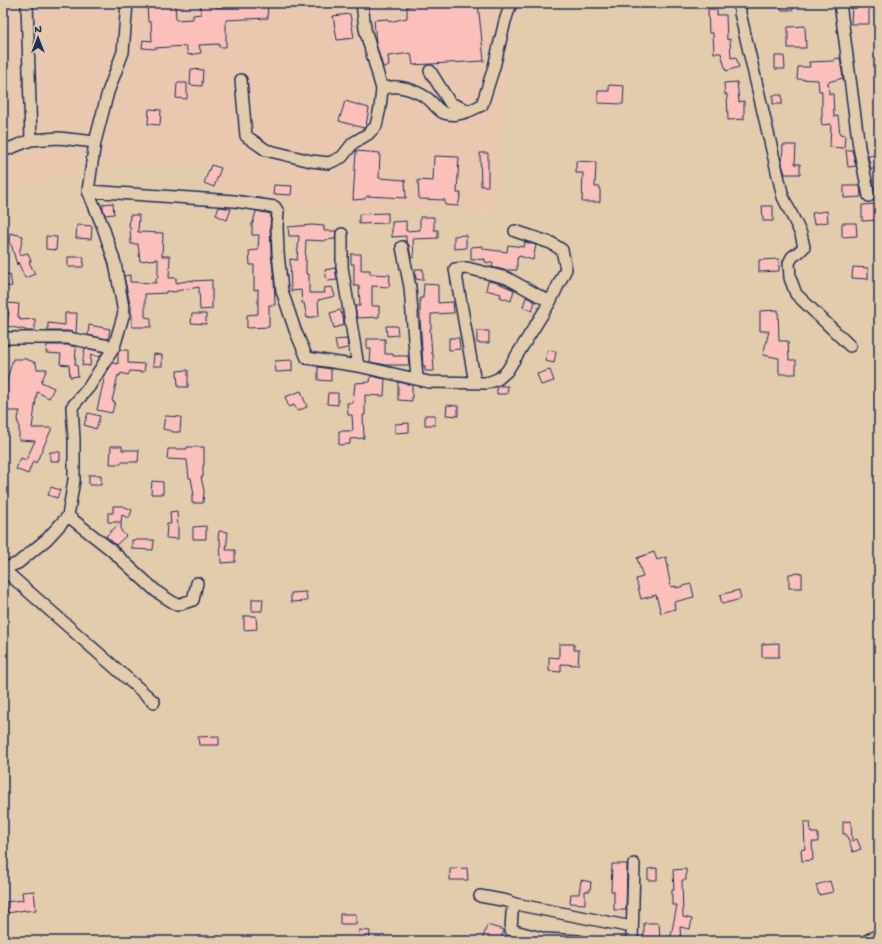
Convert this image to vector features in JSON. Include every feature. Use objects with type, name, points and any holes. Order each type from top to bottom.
[{"type":"main road","points":[[868,941],[879,936]]},
{"type":"street","points":[[27,3],[31,140]]},
{"type":"street","points":[[127,3],[123,52],[108,92],[95,142],[88,190],[103,227],[115,263],[124,313],[114,347],[89,387],[72,407],[74,480],[68,516],[47,540],[18,563],[3,569],[154,702]]},
{"type":"street","points":[[241,80],[246,136],[266,150],[311,161],[329,163],[342,157],[353,143],[368,134],[376,126],[380,108],[382,89],[365,29],[362,3]]},
{"type":"street","points":[[382,89],[388,86],[404,88],[416,92],[428,99],[442,112],[456,115],[482,105],[511,3]]},
{"type":"street","points":[[740,3],[740,13],[783,197],[801,234],[804,247],[792,257],[790,263],[790,278],[796,294],[850,346]]},
{"type":"street","points":[[840,3],[859,148],[869,196]]},
{"type":"street","points":[[430,71],[450,103],[469,111]]},
{"type":"street","points":[[3,151],[31,140],[59,138],[95,142]]},
{"type":"street","points":[[88,190],[234,201],[275,207],[278,212],[278,253],[282,291],[295,330],[307,358],[358,366],[429,382],[487,383],[498,379],[506,371],[550,302],[566,268],[562,250],[551,243],[515,231]]},
{"type":"street","points":[[342,234],[342,267],[358,366]]},
{"type":"street","points":[[402,247],[410,287],[417,379]]},
{"type":"street","points":[[475,383],[455,269],[467,268],[506,278],[550,302]]},
{"type":"street","points":[[3,338],[68,338],[114,347]]},
{"type":"street","points":[[68,516],[110,549],[157,592],[177,605],[193,600],[197,583]]},
{"type":"street","points":[[632,941],[634,864]]},
{"type":"street","points":[[480,896],[507,900],[515,904],[632,927]]},
{"type":"street","points":[[515,904],[512,913],[511,930],[545,939],[579,941]]},
{"type":"shaded area","points":[[3,3],[520,3],[503,79],[498,145],[496,212],[288,202],[208,186],[219,164],[110,162],[46,178],[38,185],[3,184]]},
{"type":"shaded area","points":[[849,3],[879,3],[879,143],[871,126]]},
{"type":"building","points":[[147,3],[175,3],[176,20],[193,19],[193,15],[201,14],[200,3],[215,3],[216,7],[234,7],[234,3],[267,3],[268,18],[226,20],[226,47],[219,47],[219,44],[199,45],[201,53],[188,55],[186,46],[155,49],[142,48],[143,40],[152,41],[151,22],[148,22]]},
{"type":"building","points":[[441,3],[478,3],[484,61],[413,65],[411,53],[388,56],[389,66],[383,67],[376,44],[374,20],[388,19],[389,22],[407,18],[407,6]]},
{"type":"building","points":[[781,3],[793,3],[793,10],[781,10]]},
{"type":"building","points":[[852,6],[869,6],[869,24],[851,24]]},
{"type":"building","points":[[708,9],[717,9],[717,15],[726,15],[727,40],[730,39],[731,58],[736,57],[739,67],[726,71],[721,53],[714,53],[713,33],[709,33]]},
{"type":"building","points":[[350,14],[354,38],[337,40],[333,16]]},
{"type":"building","points":[[805,26],[806,48],[788,48],[788,27]]},
{"type":"building","points":[[775,56],[784,56],[785,69],[775,69]]},
{"type":"building","points":[[840,58],[843,78],[828,82],[829,94],[833,94],[834,117],[838,116],[840,134],[845,135],[844,148],[830,147],[831,124],[822,125],[822,91],[819,91],[818,80],[797,79],[798,67],[810,67],[809,62],[834,61],[834,59]]},
{"type":"building","points":[[191,69],[203,70],[202,86],[190,85]]},
{"type":"building","points":[[737,82],[739,102],[744,101],[744,119],[728,120],[727,94],[725,95],[724,83]]},
{"type":"building","points":[[177,83],[187,83],[187,99],[176,98]]},
{"type":"building","points":[[609,85],[624,86],[623,104],[598,103],[598,91],[609,91]]},
{"type":"building","points":[[773,95],[782,95],[782,104],[773,104]]},
{"type":"building","points":[[345,101],[369,108],[366,126],[364,128],[339,121]]},
{"type":"building","points":[[149,109],[161,110],[160,125],[148,124]]},
{"type":"building","points":[[783,145],[796,145],[795,164],[800,164],[800,174],[785,174],[782,164]]},
{"type":"building","points":[[846,150],[852,150],[856,166],[848,167]]},
{"type":"building","points":[[356,151],[380,153],[379,178],[405,180],[406,198],[367,196],[365,199],[353,200]]},
{"type":"building","points":[[480,153],[488,153],[488,186],[481,186]]},
{"type":"building","points":[[879,155],[879,169],[871,169],[868,156]]},
{"type":"building","points":[[434,156],[459,157],[457,193],[461,193],[458,206],[445,205],[445,200],[419,199],[418,180],[433,181]]},
{"type":"building","points":[[576,161],[596,162],[595,187],[600,187],[600,202],[582,202],[583,173],[576,173]]},
{"type":"building","points":[[211,165],[221,168],[214,187],[204,183]]},
{"type":"building","points":[[274,185],[292,186],[291,195],[273,194]]},
{"type":"building","points":[[844,186],[860,186],[861,197],[844,198]]},
{"type":"building","points":[[113,203],[114,214],[105,215],[103,204]]},
{"type":"building","points":[[879,204],[879,220],[862,221],[862,205]]},
{"type":"building","points":[[762,206],[773,206],[773,221],[763,221]]},
{"type":"building","points":[[219,207],[231,209],[227,220],[216,215]]},
{"type":"building","points":[[256,211],[271,214],[271,253],[275,305],[269,305],[269,327],[247,328],[247,315],[258,314],[258,289],[254,290],[254,265],[250,265],[249,251],[258,250],[259,235],[252,235],[252,223]]},
{"type":"building","points":[[827,211],[828,222],[814,224],[812,213]]},
{"type":"building","points":[[388,213],[388,223],[359,224],[359,214]]},
{"type":"building","points":[[130,215],[139,215],[138,232],[163,233],[162,256],[170,256],[169,278],[176,278],[176,283],[192,280],[212,280],[212,309],[200,310],[199,287],[176,292],[166,291],[166,293],[145,294],[145,317],[151,318],[151,327],[132,327],[131,304],[124,276],[130,275],[130,282],[156,283],[156,278],[158,278],[158,259],[140,261],[138,244],[131,244],[129,227]]},
{"type":"building","points":[[420,217],[434,217],[434,230],[438,230],[438,238],[413,239],[414,257],[411,258],[406,236],[392,237],[392,222],[406,221],[406,231],[420,230]]},
{"type":"building","points":[[842,223],[856,223],[857,236],[842,237]]},
{"type":"building","points":[[77,225],[92,226],[91,239],[76,238]]},
{"type":"building","points":[[312,225],[324,226],[324,231],[336,231],[335,239],[324,241],[306,240],[305,260],[306,274],[309,274],[309,293],[325,293],[324,288],[332,287],[335,296],[318,300],[319,316],[307,318],[304,303],[302,303],[301,290],[291,291],[290,259],[297,260],[299,236],[289,236],[288,227]]},
{"type":"building","points":[[10,233],[23,236],[19,255],[28,253],[31,261],[29,262],[35,274],[25,278],[18,262],[17,265],[9,242]]},
{"type":"building","points":[[466,235],[466,248],[454,249],[454,236]]},
{"type":"building","points":[[46,236],[57,237],[56,250],[46,249]]},
{"type":"building","points":[[525,242],[536,245],[533,260],[519,256],[517,258],[517,270],[504,270],[492,267],[493,263],[485,262],[485,259],[471,260],[471,247],[483,246],[483,249],[507,252],[508,245],[524,247]]},
{"type":"building","points":[[351,254],[361,254],[361,270],[370,270],[370,274],[390,275],[389,287],[372,286],[372,306],[379,306],[379,317],[357,318],[355,306],[360,306],[359,286],[354,286],[354,264],[351,264]]},
{"type":"building","points":[[68,257],[84,257],[83,267],[68,267]]},
{"type":"building","points":[[779,259],[779,271],[759,272],[759,260]]},
{"type":"building","points":[[853,267],[868,268],[868,279],[852,278]]},
{"type":"building","points":[[335,268],[337,280],[327,281],[325,270]]},
{"type":"building","points":[[415,269],[423,269],[423,280],[416,279]]},
{"type":"building","points":[[10,274],[12,286],[4,287],[3,275]]},
{"type":"building","points":[[488,281],[498,283],[514,290],[511,301],[500,297],[501,294],[486,290]]},
{"type":"building","points":[[424,284],[438,285],[438,303],[453,302],[454,313],[431,314],[430,329],[434,371],[425,371],[425,366],[423,366],[420,298],[423,298]]},
{"type":"building","points":[[526,297],[535,302],[532,311],[523,307]]},
{"type":"building","points":[[8,303],[19,304],[18,317],[20,317],[20,320],[35,319],[35,331],[26,331],[7,326],[9,312],[7,312]]},
{"type":"building","points":[[340,310],[344,325],[334,328],[330,313]]},
{"type":"building","points":[[778,310],[779,341],[788,341],[789,360],[796,360],[796,374],[779,374],[779,358],[763,355],[769,331],[760,331],[760,311]]},
{"type":"building","points":[[65,313],[77,313],[76,333],[68,331],[48,331],[48,323],[65,325]]},
{"type":"building","points":[[192,314],[206,314],[206,324],[191,323]]},
{"type":"building","points":[[89,325],[110,329],[108,339],[88,335]]},
{"type":"building","points":[[386,326],[397,326],[398,335],[387,336]]},
{"type":"building","points":[[477,331],[489,331],[489,343],[477,343]]},
{"type":"building","points":[[449,338],[459,338],[460,349],[449,350]]},
{"type":"building","points":[[347,339],[348,348],[337,350],[335,340]]},
{"type":"building","points":[[367,339],[385,339],[385,354],[393,354],[393,356],[408,356],[409,365],[387,365],[370,362],[371,349],[367,349]]},
{"type":"building","points":[[47,345],[67,345],[76,347],[75,365],[77,365],[78,376],[70,377],[69,365],[60,364],[61,354],[46,353]]},
{"type":"building","points":[[85,348],[103,352],[99,357],[91,354],[90,366],[82,365]]},
{"type":"building","points":[[120,350],[128,350],[128,363],[145,364],[144,372],[130,371],[128,375],[121,373],[120,376],[118,375],[112,401],[115,402],[112,413],[97,410],[105,375],[113,363],[118,364],[118,354]]},
{"type":"building","points":[[548,350],[556,352],[554,363],[545,361]]},
{"type":"building","points":[[154,354],[162,355],[162,366],[153,366]]},
{"type":"building","points":[[13,359],[26,359],[36,363],[37,369],[47,369],[41,382],[54,388],[49,398],[37,392],[32,428],[52,428],[36,463],[33,461],[28,474],[16,469],[21,458],[26,460],[35,441],[19,440],[19,423],[17,422],[20,411],[7,411],[7,380]]},
{"type":"building","points":[[292,360],[292,371],[276,372],[275,361]]},
{"type":"building","points":[[318,367],[331,369],[331,381],[318,380]]},
{"type":"building","points":[[188,370],[188,387],[178,387],[177,371]]},
{"type":"building","points":[[550,370],[554,381],[541,385],[537,374]]},
{"type":"building","points":[[371,376],[385,379],[384,396],[365,395],[365,415],[363,415],[364,438],[350,439],[350,444],[339,445],[339,431],[353,431],[352,415],[348,415],[347,403],[353,403],[355,383],[370,382]]},
{"type":"building","points":[[398,382],[412,385],[412,401],[398,400]]},
{"type":"building","points":[[508,386],[507,394],[497,394],[497,387]]},
{"type":"building","points":[[301,391],[307,407],[297,411],[294,405],[289,407],[285,397]]},
{"type":"building","points":[[328,393],[338,393],[338,405],[327,404]]},
{"type":"building","points":[[447,405],[458,406],[458,416],[446,415]]},
{"type":"building","points":[[88,413],[100,416],[96,429],[84,425]]},
{"type":"building","points":[[425,415],[435,415],[435,425],[425,425]]},
{"type":"building","points":[[165,416],[181,417],[180,432],[172,432],[163,429]]},
{"type":"building","points":[[409,423],[409,432],[395,433],[395,424]]},
{"type":"building","points":[[111,446],[122,446],[122,450],[139,450],[138,462],[121,462],[121,464],[110,464]]},
{"type":"building","points":[[187,447],[204,447],[203,477],[201,477],[204,491],[203,503],[192,503],[192,495],[194,495],[191,478],[189,478],[187,460],[167,459],[168,449],[187,449]]},
{"type":"building","points":[[50,452],[60,452],[60,461],[50,461]]},
{"type":"building","points":[[89,475],[101,475],[101,485],[89,485]]},
{"type":"building","points":[[152,481],[163,482],[163,494],[151,494]]},
{"type":"building","points":[[51,487],[60,490],[57,498],[48,495]]},
{"type":"building","points":[[113,506],[123,506],[132,510],[129,518],[122,515],[121,522],[108,522],[108,513],[113,513]]},
{"type":"building","points":[[177,511],[178,539],[166,538],[167,524],[171,524],[170,512]]},
{"type":"building","points":[[121,522],[121,531],[126,536],[116,545],[106,536]]},
{"type":"building","points":[[206,526],[206,539],[193,539],[193,527]]},
{"type":"building","points":[[219,531],[228,532],[226,550],[235,550],[235,562],[221,563],[220,539],[218,539]]},
{"type":"building","points":[[132,540],[154,540],[153,550],[132,549]]},
{"type":"building","points":[[654,552],[657,560],[666,557],[671,587],[676,586],[676,588],[691,584],[694,597],[674,602],[675,609],[661,613],[656,595],[641,599],[636,579],[643,577],[637,558]]},
{"type":"building","points":[[802,573],[802,588],[789,588],[789,574]]},
{"type":"building","points":[[739,590],[741,599],[722,604],[720,595]]},
{"type":"building","points":[[306,592],[307,601],[291,602],[291,593]]},
{"type":"building","points":[[252,599],[263,599],[262,611],[252,611]]},
{"type":"building","points":[[244,616],[256,616],[257,629],[244,630]]},
{"type":"building","points":[[779,643],[779,657],[762,657],[762,644]]},
{"type":"building","points":[[559,644],[574,644],[574,650],[579,650],[578,665],[561,664],[561,672],[549,671],[549,657],[559,658]]},
{"type":"building","points":[[219,736],[219,745],[199,745],[198,737]]},
{"type":"building","points":[[851,821],[852,841],[857,839],[861,849],[853,852],[846,834],[843,834],[843,822]]},
{"type":"building","points":[[804,822],[810,822],[811,833],[818,833],[818,842],[812,842],[813,860],[802,861],[801,850],[805,849]]},
{"type":"building","points":[[612,864],[627,864],[626,910],[614,910],[614,891],[611,891]]},
{"type":"building","points":[[467,868],[468,880],[450,880],[450,869]]},
{"type":"building","points":[[657,868],[657,880],[648,880],[648,869]]},
{"type":"building","points":[[686,869],[686,880],[682,880],[683,917],[692,919],[690,929],[680,927],[681,941],[670,941],[677,905],[672,905],[672,890],[674,890],[673,870]]},
{"type":"building","points":[[581,880],[591,882],[590,891],[585,891],[585,904],[570,903],[571,894],[579,894]]},
{"type":"building","points":[[830,881],[833,892],[819,895],[816,885]]},
{"type":"building","points":[[34,891],[36,910],[8,913],[6,902],[23,900],[22,892]]},
{"type":"building","points":[[340,914],[356,914],[356,924],[340,924]]},
{"type":"building","points":[[644,923],[659,923],[660,941],[644,941]]},
{"type":"building","points":[[487,925],[504,930],[500,941],[482,941]]},
{"type":"building","points":[[359,930],[370,931],[369,941],[358,941]]}]
